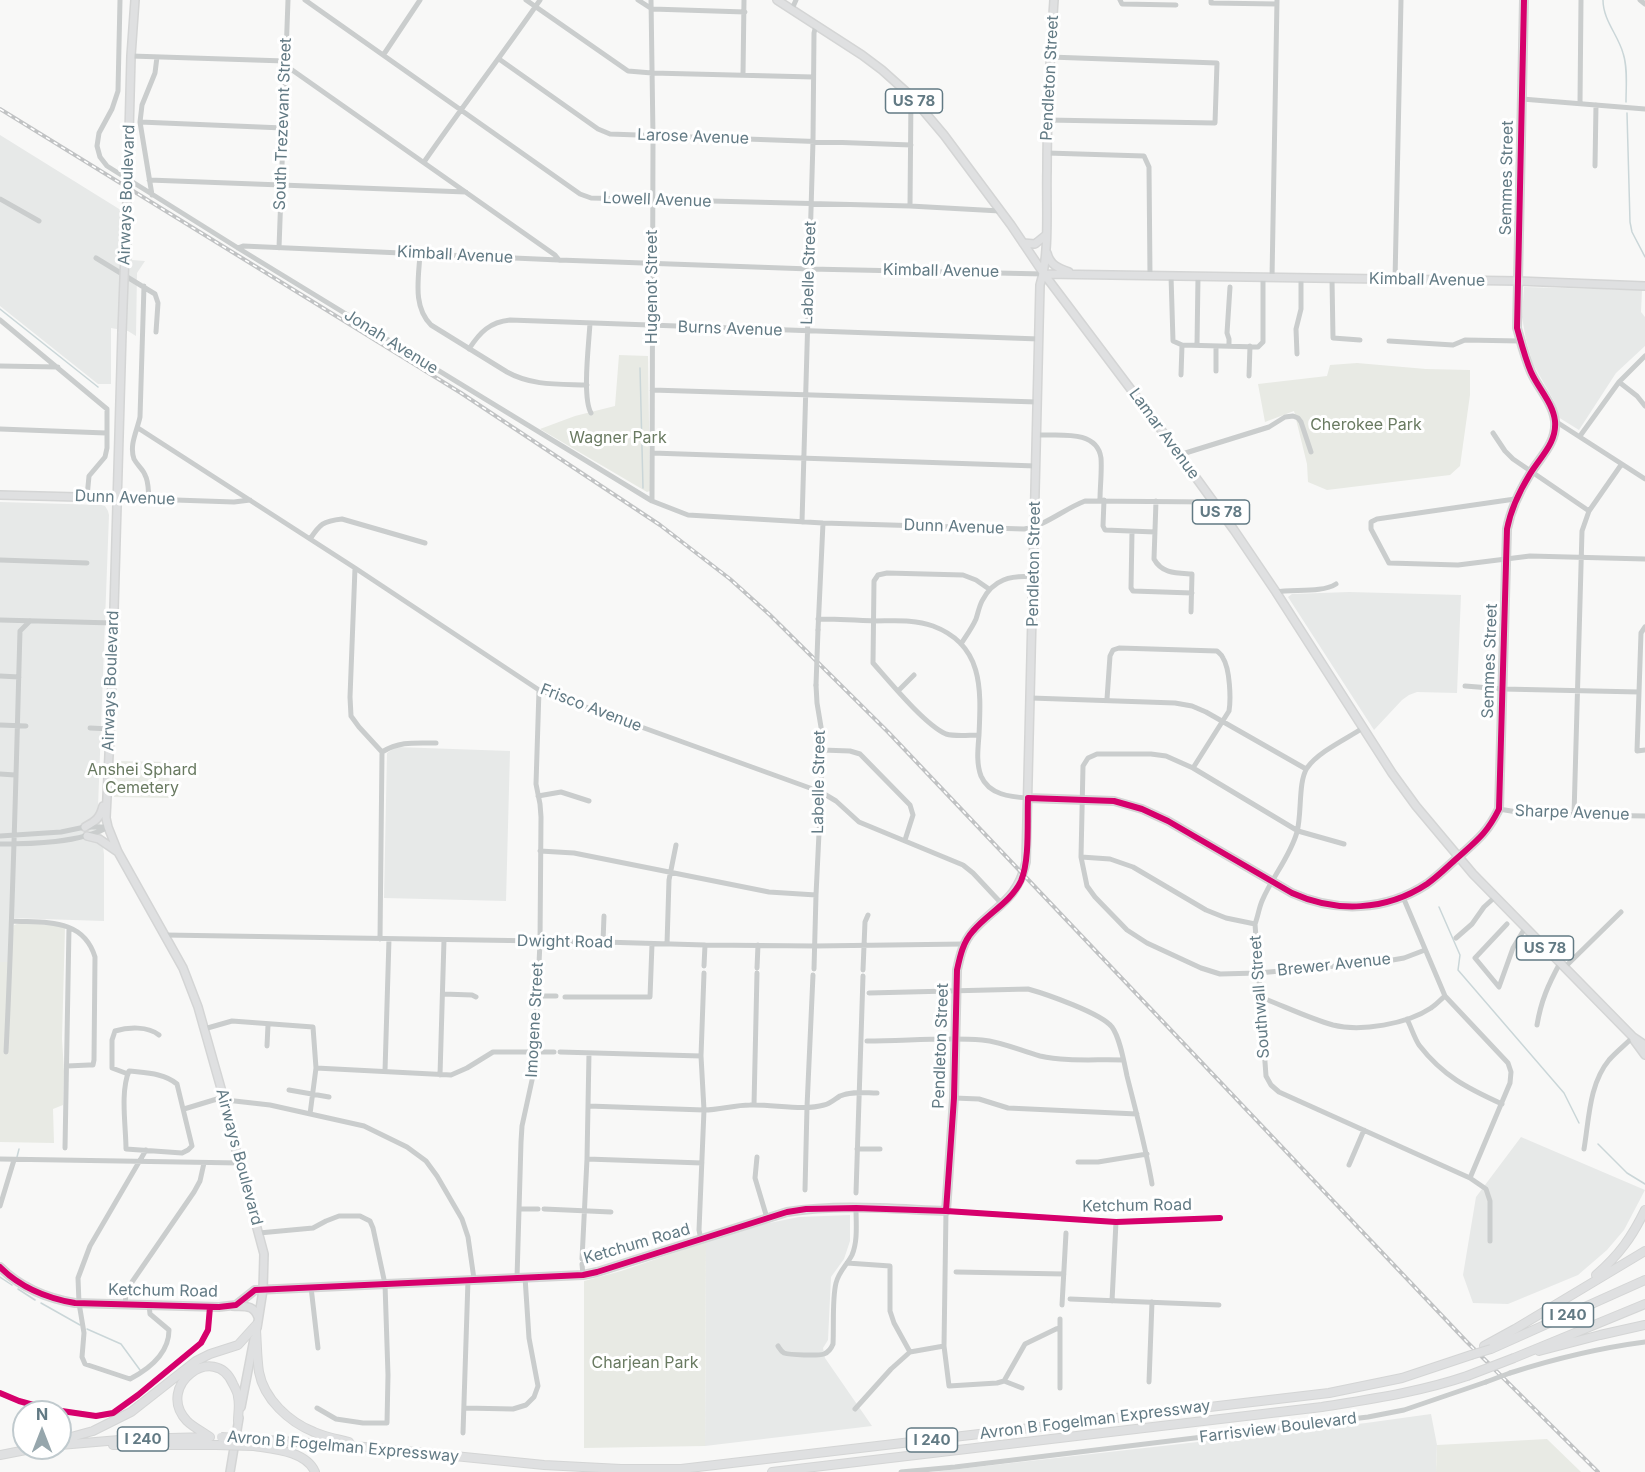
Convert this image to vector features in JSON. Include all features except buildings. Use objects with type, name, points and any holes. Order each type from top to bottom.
[{"type":"highway","points":[[1579,1289],[1621,1251],[1645,1210]]},
{"type":"highway","points":[[1487,1347],[1645,1250]]},
{"type":"highway","name":"Avron B Fogelman Expressway","points":[[72,1444],[132,1439],[221,1437],[254,1442],[365,1447],[543,1465],[681,1469],[1329,1393],[1402,1378],[1471,1355],[1645,1280]]},
{"type":"highway","name":"Avron B Fogelman Expressway","points":[[772,1472],[1322,1407],[1392,1396],[1467,1376],[1645,1304]]},
{"type":"highway","points":[[72,1437],[93,1431],[131,1412],[196,1360],[238,1345],[257,1325]]},
{"type":"highway","points":[[257,1325],[259,1373],[263,1385],[280,1410],[306,1429],[365,1447]]},
{"type":"highway","points":[[1517,1357],[1600,1335],[1645,1326]]},
{"type":"highway","points":[[210,1437],[188,1422],[178,1403],[178,1389],[185,1378],[196,1369],[212,1366],[221,1368],[229,1374],[238,1396],[238,1420]]},
{"type":"highway","points":[[77,1444],[216,1445],[254,1442],[296,1455],[313,1467],[315,1472]]},
{"type":"main road","name":"Airways Boulevard","points":[[135,0],[131,56],[106,818],[118,852],[183,968],[198,1007],[264,1257],[257,1325],[230,1472]]},
{"type":"main road","name":"Lamar Avenue","points":[[777,0],[883,71],[911,96],[944,135],[1214,502],[1276,592],[1416,806],[1495,897],[1633,1037],[1645,1045]]},
{"type":"main road","name":"Pendleton Street","points":[[946,1211],[954,1098],[957,970],[964,944],[972,931],[1016,890],[1026,862],[1040,285],[1044,273],[1046,235],[1047,120],[1054,0]]},
{"type":"main road","name":"Semmes Street","points":[[1499,809],[1507,529],[1515,500],[1550,445],[1555,421],[1550,406],[1530,371],[1520,341],[1517,322],[1524,0]]},
{"type":"main road","points":[[1023,243],[1035,244],[1046,235]]},
{"type":"main road","points":[[1045,247],[1050,262],[1074,274]]},
{"type":"main road","name":"Kimball Avenue","points":[[1044,273],[1518,281],[1645,286]]},
{"type":"main road","name":"Dunn Avenue","points":[[0,495],[117,498]]},
{"type":"main road","points":[[85,827],[97,821],[106,795]]},
{"type":"main road","points":[[1028,798],[1114,801],[1142,809],[1168,821],[1292,893],[1310,901],[1360,907],[1403,897],[1428,883],[1472,846],[1488,829],[1499,809]]},
{"type":"main road","points":[[87,836],[99,840],[118,852]]},
{"type":"main road","name":"Lamar Avenue","points":[[1633,1037],[1645,1055]]},
{"type":"main road","name":"Ketchum Road","points":[[0,1267],[11,1278],[35,1292],[54,1299],[79,1303],[229,1306],[236,1305],[255,1290],[583,1275],[787,1212],[806,1209],[946,1211]]},
{"type":"main road","points":[[229,1306],[249,1307],[254,1310],[257,1325]]},
{"type":"street","name":"Airways Boulevard","points":[[100,158],[97,146],[99,133],[112,109],[118,91],[120,0]]},
{"type":"street","name":"South Trezevant Street","points":[[279,248],[288,0]]},
{"type":"street","name":"Lowell Avenue","points":[[305,0],[580,194],[591,198],[910,206],[1000,211]]},
{"type":"street","points":[[384,54],[418,0]]},
{"type":"street","points":[[526,0],[628,71],[813,77]]},
{"type":"street","points":[[424,162],[540,0]]},
{"type":"street","points":[[638,0],[652,9],[745,12]]},
{"type":"street","name":"Hugenot Street","points":[[651,0],[652,501]]},
{"type":"street","points":[[743,75],[744,0]]},
{"type":"street","points":[[792,9],[795,0]]},
{"type":"street","points":[[1211,0],[1211,3],[1277,2],[1272,278]]},
{"type":"street","points":[[1395,280],[1401,0]]},
{"type":"street","points":[[1580,103],[1581,0]]},
{"type":"street","points":[[1640,0],[1645,4]]},
{"type":"street","points":[[1121,2],[1176,5]]},
{"type":"street","name":"Labelle Street","points":[[802,522],[816,25]]},
{"type":"street","points":[[131,56],[285,63],[468,192],[559,260]]},
{"type":"street","name":"Airways Boulevard","points":[[152,195],[140,122],[142,105],[155,73],[157,57]]},
{"type":"street","points":[[1047,120],[1215,123],[1216,63],[1050,57]]},
{"type":"street","name":"Larose Avenue","points":[[499,59],[598,129],[610,134],[910,145]]},
{"type":"street","points":[[910,206],[911,96]]},
{"type":"street","points":[[1522,99],[1645,109]]},
{"type":"street","points":[[1594,166],[1596,105]]},
{"type":"street","points":[[140,122],[283,128]]},
{"type":"street","points":[[1047,153],[1144,156],[1149,167],[1150,276]]},
{"type":"street","name":"Jonah Avenue","points":[[100,158],[107,166],[152,195],[652,501],[688,515]]},
{"type":"street","points":[[149,180],[468,192]]},
{"type":"street","points":[[0,199],[39,221]]},
{"type":"street","name":"Kimball Avenue","points":[[238,248],[243,246],[810,268],[1044,273]]},
{"type":"street","points":[[420,253],[418,296],[422,314],[435,329],[507,372],[525,380],[537,383],[587,386]]},
{"type":"street","points":[[96,258],[155,294],[158,299],[156,332]]},
{"type":"street","points":[[1171,276],[1173,341],[1182,345],[1258,347],[1263,342],[1263,278]]},
{"type":"street","points":[[1197,345],[1198,277]]},
{"type":"street","points":[[1297,354],[1296,329],[1301,309],[1301,279]]},
{"type":"street","points":[[1332,279],[1333,338],[1360,340]]},
{"type":"street","name":"Airways Boulevard","points":[[144,286],[140,417],[134,435],[134,458],[145,474],[149,499]]},
{"type":"street","points":[[1229,346],[1227,333],[1230,287]]},
{"type":"street","points":[[0,320],[107,409],[107,448],[103,461],[88,476],[87,497]]},
{"type":"street","name":"Burns Avenue","points":[[469,349],[482,331],[499,322],[510,320],[1039,339]]},
{"type":"street","points":[[590,323],[587,405],[591,413]]},
{"type":"street","points":[[1389,341],[1453,345],[1465,340],[1520,341]]},
{"type":"street","points":[[1181,375],[1182,345]]},
{"type":"street","points":[[1216,346],[1216,371]]},
{"type":"street","points":[[1249,376],[1250,346]]},
{"type":"street","points":[[1580,436],[1619,382],[1645,356]]},
{"type":"street","points":[[0,366],[58,367]]},
{"type":"street","points":[[1619,382],[1637,396],[1645,406]]},
{"type":"street","points":[[652,390],[1037,402]]},
{"type":"street","points":[[1179,454],[1269,426],[1290,416],[1298,418],[1301,422],[1311,453]]},
{"type":"street","points":[[1555,421],[1645,479]]},
{"type":"street","name":"Frisco Avenue","points":[[138,428],[356,568],[539,690],[821,792],[836,801],[859,822],[963,865],[1002,904]]},
{"type":"street","points":[[0,429],[106,433]]},
{"type":"street","points":[[1493,433],[1505,452],[1513,459],[1589,511]]},
{"type":"street","points":[[1037,435],[1079,436],[1090,440],[1098,448],[1101,457],[1105,530],[1155,532]]},
{"type":"street","points":[[652,453],[1036,466]]},
{"type":"street","points":[[1574,815],[1582,531],[1589,511],[1621,465]]},
{"type":"street","name":"Dunn Avenue","points":[[117,498],[234,502],[250,500]]},
{"type":"street","points":[[1515,500],[1377,519],[1371,522],[1371,529],[1389,563],[1458,564],[1530,556],[1645,559]]},
{"type":"street","points":[[1035,528],[1070,507],[1085,501],[1214,502]]},
{"type":"street","points":[[1156,501],[1154,559],[1164,570],[1171,573],[1192,574],[1191,612]]},
{"type":"street","name":"Dunn Avenue","points":[[688,515],[823,523],[1035,528]]},
{"type":"street","points":[[310,539],[320,525],[329,520],[342,519],[425,543]]},
{"type":"street","name":"Labelle Street","points":[[805,1190],[821,792],[822,733],[816,685],[823,523]]},
{"type":"street","points":[[1132,532],[1131,588],[1133,591],[1192,593]]},
{"type":"street","points":[[0,560],[87,563]]},
{"type":"street","points":[[356,568],[350,675],[351,716],[382,752],[380,939]]},
{"type":"street","points":[[979,735],[948,735],[935,727],[873,663],[874,581],[878,575],[887,573],[963,575],[989,589]]},
{"type":"street","points":[[961,644],[971,629],[980,603],[989,589],[998,582],[1010,578],[1034,577]]},
{"type":"street","points":[[1276,592],[1329,588],[1336,584]]},
{"type":"street","points":[[818,619],[918,622],[935,627],[961,644],[970,655],[977,672],[980,691],[977,760],[981,777],[992,789],[1008,797],[1028,798]]},
{"type":"street","points":[[0,620],[113,623]]},
{"type":"street","points":[[6,1052],[13,921],[13,844],[20,631],[30,621]]},
{"type":"street","points":[[1645,627],[1641,633],[1637,751],[1645,750]]},
{"type":"street","points":[[1107,699],[1110,656],[1113,650],[1119,648],[1217,651],[1224,659],[1231,700],[1229,711],[1194,768]]},
{"type":"street","points":[[898,691],[914,675]]},
{"type":"street","points":[[0,676],[19,677]]},
{"type":"street","points":[[1465,686],[1639,692]]},
{"type":"street","name":"Imogene Street","points":[[464,1408],[513,1409],[526,1405],[534,1397],[538,1386],[521,1278],[519,1209],[521,1134],[532,1086],[540,942],[541,817],[536,784],[539,690]]},
{"type":"street","points":[[1031,698],[1107,699],[1192,706],[1306,770],[1317,757],[1363,728]]},
{"type":"street","points":[[0,725],[26,726]]},
{"type":"street","points":[[90,728],[110,729]]},
{"type":"street","points":[[382,752],[400,743],[436,743]]},
{"type":"street","points":[[822,750],[850,751],[860,754],[910,805],[913,815],[905,840]]},
{"type":"street","name":"Brewer Avenue","points":[[1344,844],[1298,831],[1194,768],[1173,758],[1159,754],[1097,754],[1088,758],[1083,766],[1081,856],[1087,886],[1128,930],[1146,944],[1220,974],[1258,973],[1381,962],[1404,958],[1425,950]]},
{"type":"street","name":"Southwall Street","points":[[1306,770],[1302,783],[1298,831],[1291,849],[1262,901],[1255,924],[1266,1076],[1279,1092],[1470,1178],[1486,1189],[1490,1201],[1490,1240]]},
{"type":"street","points":[[0,774],[15,775]]},
{"type":"street","points":[[538,796],[561,792],[589,801]]},
{"type":"street","name":"Sharpe Avenue","points":[[1499,809],[1529,814],[1645,816]]},
{"type":"street","points":[[0,836],[61,832],[85,827],[108,827]]},
{"type":"street","points":[[0,844],[62,840],[87,836],[108,827]]},
{"type":"street","points":[[667,944],[671,873],[676,845]]},
{"type":"street","points":[[540,851],[574,854],[770,892],[816,895]]},
{"type":"street","points":[[1081,856],[1110,859],[1133,867],[1206,910],[1226,918],[1255,924]]},
{"type":"street","points":[[1403,897],[1445,996],[1508,1063],[1511,1072],[1510,1083],[1502,1104],[1470,1178]]},
{"type":"street","points":[[1456,938],[1473,924],[1482,909],[1495,897]]},
{"type":"street","points":[[1538,1025],[1540,1006],[1548,985],[1562,966],[1621,912]]},
{"type":"street","points":[[856,1193],[864,945],[865,922],[868,915]]},
{"type":"street","points":[[603,942],[604,916]]},
{"type":"street","points":[[13,921],[60,923],[89,941],[95,957],[93,1065],[67,1066]]},
{"type":"street","points":[[1507,924],[1475,958],[1499,987],[1513,948],[1525,928]]},
{"type":"street","points":[[65,1148],[69,928]]},
{"type":"street","name":"Dwight Road","points":[[165,935],[705,945],[964,944]]},
{"type":"street","points":[[385,1071],[389,939]]},
{"type":"street","points":[[440,1075],[444,940]]},
{"type":"street","points":[[565,997],[651,997],[652,944]]},
{"type":"street","points":[[704,966],[705,945]]},
{"type":"street","points":[[754,1105],[758,945]]},
{"type":"street","points":[[701,1240],[699,1230],[704,1110],[701,1056],[704,973]]},
{"type":"street","points":[[869,993],[1028,989],[1100,1018],[1110,1025],[1116,1035],[1124,1060],[1152,1184]]},
{"type":"street","points":[[443,994],[476,997]]},
{"type":"street","points":[[536,996],[556,996]]},
{"type":"street","points":[[1260,997],[1335,1025],[1363,1027],[1407,1019],[1431,1008],[1445,996]]},
{"type":"street","points":[[1407,1019],[1419,1044],[1442,1069],[1457,1082],[1502,1104]]},
{"type":"street","points":[[204,1029],[232,1021],[313,1027],[316,1068],[310,1114]]},
{"type":"street","points":[[267,1046],[268,1025]]},
{"type":"street","points":[[128,1074],[112,1068],[112,1040],[115,1031],[152,1029],[159,1035]]},
{"type":"street","points":[[1584,1149],[1596,1082],[1609,1060],[1633,1037]]},
{"type":"street","points":[[867,1041],[984,1040],[1054,1058],[1124,1060]]},
{"type":"street","points":[[316,1068],[451,1075],[493,1052],[535,1051],[701,1056]]},
{"type":"street","points":[[583,1275],[589,1053]]},
{"type":"street","points":[[129,1071],[170,1078],[177,1084],[184,1109],[192,1146],[188,1150],[182,1153],[126,1149],[125,1095],[129,1071]]},
{"type":"street","points":[[289,1090],[329,1097]]},
{"type":"street","points":[[588,1106],[704,1110],[720,1110],[741,1105],[807,1107],[825,1106],[842,1095],[859,1092],[877,1093]]},
{"type":"street","points":[[954,1098],[980,1099],[1008,1108],[1137,1114]]},
{"type":"street","points":[[184,1109],[217,1099],[270,1105],[364,1126],[407,1147],[426,1161],[462,1219],[468,1237],[471,1279],[463,1433]]},
{"type":"street","points":[[1349,1165],[1364,1130]]},
{"type":"street","points":[[857,1149],[880,1149]]},
{"type":"street","points":[[146,1150],[90,1246],[78,1278],[84,1333],[83,1361],[90,1366],[129,1379],[158,1359],[163,1353],[169,1330],[150,1314],[149,1305]]},
{"type":"street","points":[[1078,1162],[1098,1162],[1147,1154]]},
{"type":"street","points":[[757,1157],[754,1178],[767,1218]]},
{"type":"street","points":[[587,1159],[702,1162]]},
{"type":"street","points":[[0,1160],[240,1163]]},
{"type":"street","points":[[0,1206],[16,1160]]},
{"type":"street","points":[[125,1304],[132,1282],[194,1192],[200,1181],[204,1163]]},
{"type":"street","points":[[778,1346],[786,1354],[820,1354],[831,1349],[835,1287],[842,1267],[847,1263],[854,1248],[856,1208]]},
{"type":"street","points":[[519,1209],[611,1212]]},
{"type":"street","points":[[946,1211],[944,1346],[949,1386],[1004,1381],[1022,1389]]},
{"type":"street","name":"Ketchum Road","points":[[946,1211],[1116,1222],[1220,1218]]},
{"type":"street","points":[[259,1233],[313,1228],[339,1216],[360,1216],[370,1221],[373,1228],[385,1284],[387,1423],[363,1424],[336,1419],[317,1408]]},
{"type":"street","points":[[1112,1301],[1116,1222]]},
{"type":"street","points":[[1062,1305],[1066,1233]]},
{"type":"street","points":[[847,1263],[890,1266],[890,1311],[910,1353]]},
{"type":"street","points":[[956,1272],[1064,1274]]},
{"type":"street","points":[[311,1287],[318,1348]]},
{"type":"street","points":[[1070,1299],[1219,1305]]},
{"type":"street","points":[[1149,1382],[1152,1302]]},
{"type":"street","points":[[0,1393],[48,1408],[96,1416],[113,1413],[201,1343],[208,1330],[210,1307]]},
{"type":"street","points":[[1060,1319],[1060,1388]]},
{"type":"street","points":[[1004,1381],[1026,1344],[1060,1328]]},
{"type":"street","name":"Farrisview Boulevard","points":[[902,1472],[1368,1417],[1404,1410],[1510,1373],[1568,1356],[1645,1342]]},
{"type":"street","points":[[855,1410],[891,1369],[910,1353],[944,1346]]},
{"type":"shaded area","points":[[0,135],[132,217],[132,260],[145,261],[137,273],[136,336],[128,331],[111,328],[111,384],[98,384],[0,306]]},
{"type":"shaded area","points":[[1524,287],[1642,290],[1641,312],[1645,317],[1645,346],[1616,373],[1579,430],[1558,417],[1554,401],[1533,364],[1522,317]]},
{"type":"shaded area","points":[[0,502],[101,505],[105,506],[109,515],[98,807],[104,854],[104,921],[10,918],[9,962],[0,962]]},
{"type":"shaded area","points":[[1349,592],[1461,595],[1457,693],[1417,692],[1409,695],[1374,730],[1288,597],[1292,594]]},
{"type":"shaded area","points":[[396,747],[510,751],[506,901],[384,898],[387,753]]},
{"type":"shaded area","points":[[1521,1137],[1645,1190],[1624,1230],[1607,1250],[1578,1275],[1508,1304],[1473,1303],[1463,1275],[1476,1197]]},
{"type":"shaded area","points":[[850,1215],[850,1241],[844,1259],[831,1277],[828,1340],[823,1348],[825,1358],[872,1426],[705,1446],[706,1242],[764,1224],[799,1217]]},
{"type":"shaded area","points":[[1431,1414],[1437,1445],[1436,1472],[932,1472],[1366,1423]]},
{"type":"green space","name":"Wagner Park","points":[[619,355],[648,356],[650,491],[647,492],[540,429],[575,416],[615,406]]},
{"type":"green space","name":"Cherokee Park","points":[[1357,363],[1470,370],[1470,395],[1460,466],[1450,475],[1327,490],[1308,482],[1307,464],[1294,411],[1265,422],[1258,384],[1327,376],[1330,365]]},
{"type":"green space","name":"Anshei Sphard Cemetery","points":[[115,761],[170,762],[169,798],[114,797]]},
{"type":"green space","points":[[20,923],[65,927],[63,1105],[53,1109],[54,1143],[0,1142],[0,962],[8,962],[14,925]]},
{"type":"green space","name":"Charjean Park","points":[[706,1242],[705,1446],[584,1448],[584,1281]]},
{"type":"green space","points":[[1547,1439],[1581,1472],[1436,1472],[1437,1445]]},
{"type":"waterway","points":[[1603,0],[1605,14],[1625,59],[1626,102]]},
{"type":"waterway","points":[[1627,113],[1630,222],[1632,232],[1645,257]]},
{"type":"waterway","points":[[0,309],[98,387]]},
{"type":"waterway","points":[[640,368],[643,488]]},
{"type":"waterway","points":[[1439,907],[1460,955],[1458,970],[1564,1093],[1579,1123]]},
{"type":"waterway","points":[[1598,1144],[1627,1173],[1645,1184]]},
{"type":"waterway","points":[[17,1157],[19,1149]]},
{"type":"waterway","points":[[0,1277],[12,1285]]},
{"type":"waterway","points":[[18,1289],[35,1300]]},
{"type":"waterway","points":[[41,1303],[80,1325]]},
{"type":"waterway","points":[[87,1329],[121,1344],[140,1370]]},
{"type":"railway","points":[[0,109],[461,393],[660,525],[730,579],[770,615],[888,732],[1466,1341],[1598,1472]]},
{"type":"cycle path","points":[[946,1211],[954,1098],[957,970],[962,949],[970,935],[1005,902],[1021,881],[1027,852],[1028,798],[1114,801],[1142,809],[1168,821],[1292,893],[1326,904],[1343,906],[1361,906],[1395,900],[1427,884],[1480,837],[1499,809],[1507,529],[1519,494],[1551,443],[1555,429],[1554,414],[1531,372],[1517,328],[1524,0]]},
{"type":"cycle path","points":[[0,1267],[16,1281],[34,1291],[75,1303],[219,1307],[236,1305],[255,1290],[583,1275],[787,1212],[806,1209],[946,1211],[1116,1222],[1220,1218]]},
{"type":"cycle path","points":[[0,1393],[48,1409],[96,1416],[113,1413],[201,1343],[208,1330],[210,1307]]}]
